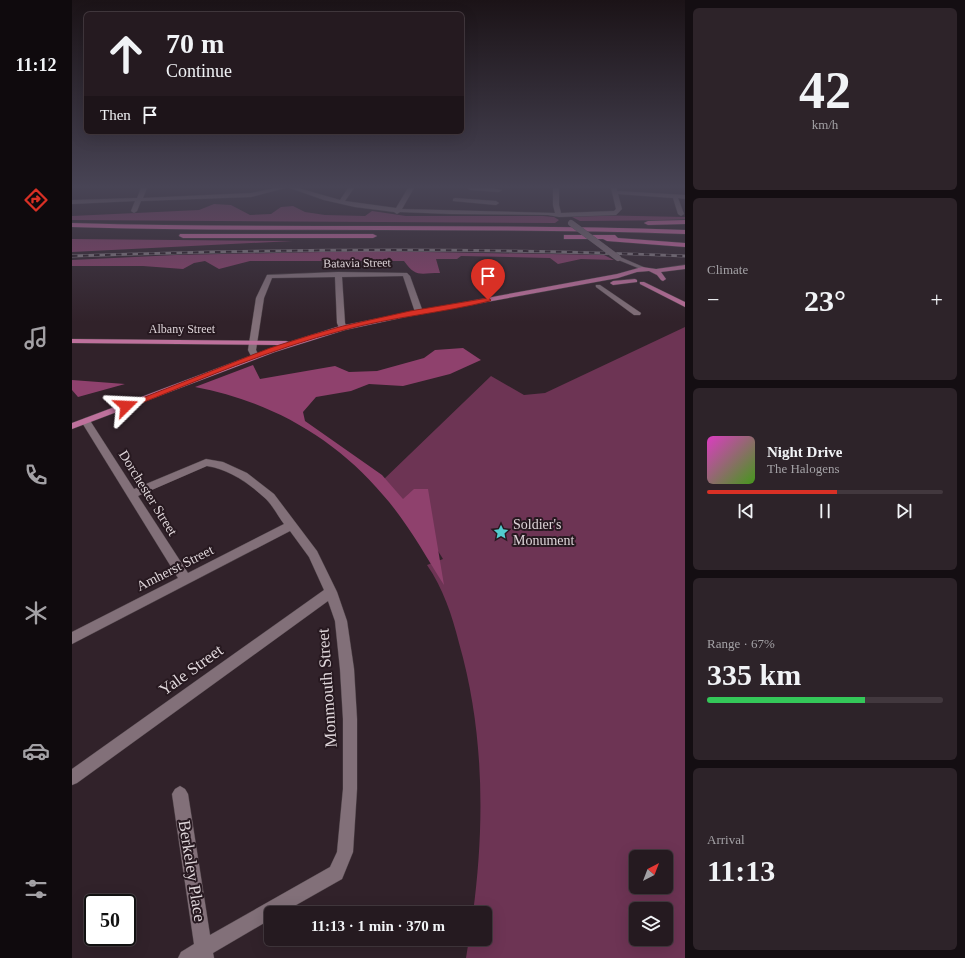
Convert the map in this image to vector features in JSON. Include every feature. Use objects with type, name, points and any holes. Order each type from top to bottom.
[{"type":"highway","points":[[105,234],[558,237],[685,240]]},
{"type":"highway","points":[[558,237],[685,245]]},
{"type":"main road","points":[[72,426],[255,356],[343,328],[419,312],[524,294],[630,272],[638,269],[649,270],[685,267]]},
{"type":"main road","points":[[649,270],[660,274],[676,301]]},
{"type":"main road","points":[[630,272],[630,277],[668,298],[685,305]]},
{"type":"main road","points":[[524,294],[598,286],[620,281],[655,284],[685,272]]},
{"type":"main road","name":"Albany Street","points":[[72,341],[292,343]]},
{"type":"street","points":[[584,233],[618,258],[630,272]]},
{"type":"street","points":[[618,258],[649,270]]},
{"type":"street","points":[[338,274],[341,323],[343,328]]},
{"type":"street","name":"Batavia Street","points":[[254,342],[260,298],[269,276],[405,274],[419,312]]},
{"type":"street","points":[[598,286],[637,313]]},
{"type":"street","points":[[254,342],[252,350],[255,356]]},
{"type":"street","name":"Dorchester Street","points":[[86,421],[186,580]]},
{"type":"street","name":"Monmouth Street","points":[[132,494],[206,462],[220,464],[243,476],[270,497],[313,554],[331,592],[341,620],[347,669],[350,712],[350,789],[345,852],[336,873],[204,953],[187,958]]},
{"type":"street","name":"Amherst Street","points":[[72,638],[292,525]]},
{"type":"street","name":"Yale Street","points":[[72,778],[331,592]]},
{"type":"street","name":"Berkeley Place","points":[[180,794],[204,953]]},
{"type":"shaded area","points":[[72,239],[293,241],[72,252]]},
{"type":"shaded area","points":[[369,251],[604,255],[614,260],[581,259],[558,264],[550,258],[461,256],[457,259],[436,259],[440,273],[423,274],[412,270],[404,261],[250,261],[219,269],[205,261],[194,263],[183,269],[143,266],[72,266],[72,260],[176,255]]},
{"type":"shaded area","points":[[685,327],[685,958],[466,958],[468,946],[492,946],[492,906],[474,906],[479,845],[480,777],[478,743],[473,709],[467,676],[453,622],[438,583],[427,565],[443,559],[433,543],[382,481],[491,376],[524,395],[545,393]]},
{"type":"shaded area","points":[[463,348],[481,360],[450,374],[403,386],[369,384],[351,391],[316,397],[303,412],[305,421],[382,475],[403,499],[414,489],[428,489],[444,585],[392,505],[364,474],[343,456],[298,424],[274,412],[222,393],[195,387],[253,365],[260,379],[335,366],[349,372],[377,371],[424,358],[435,350]]},
{"type":"shaded area","points":[[72,380],[125,384],[78,397],[72,390]]},
{"type":"railway","points":[[72,256],[379,250],[532,251],[685,256]]},
{"type":"place","name":"Soldier's Monument","points":[[501,532]]},
{"type":"route","points":[[126,406],[272,350],[313,336],[410,314],[488,300]]}]
